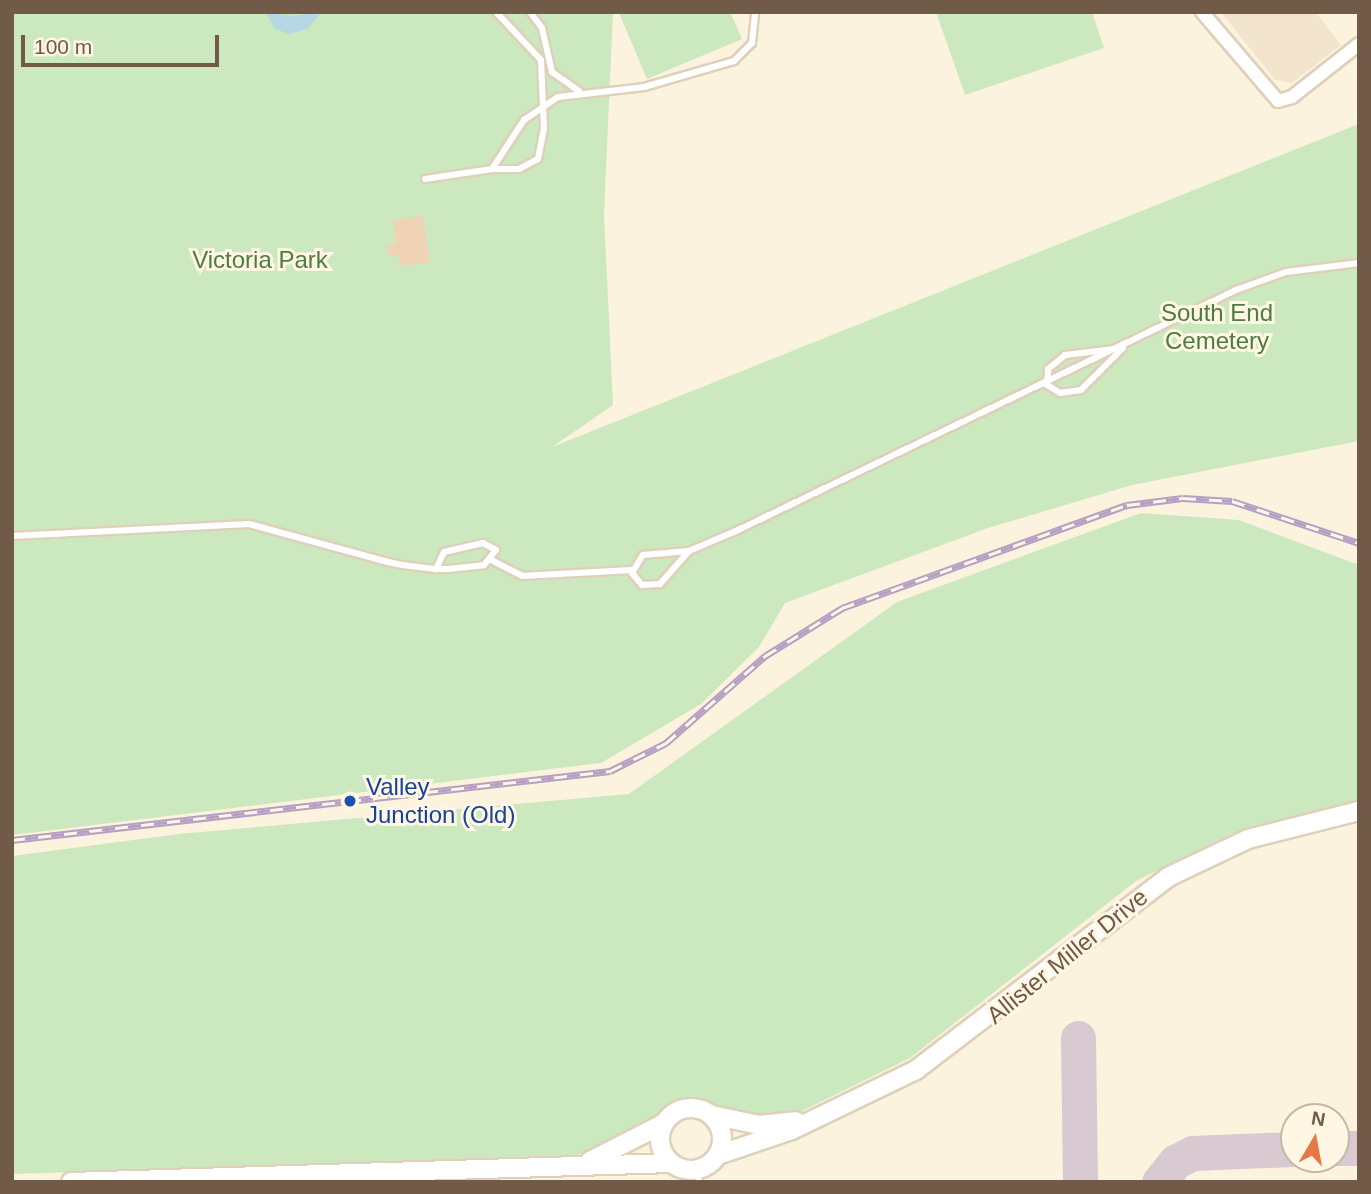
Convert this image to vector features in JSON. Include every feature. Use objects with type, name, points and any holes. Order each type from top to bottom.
[{"type":"street","points":[[1202,12],[1278,101],[1292,97],[1359,44]]},
{"type":"street","name":"Allister Miller Drive","points":[[718,1155],[827,1115],[895,1082],[960,1040],[1167,877],[1248,839],[1359,811]]},
{"type":"street","points":[[71,1182],[671,1163],[698,1176],[718,1155],[722,1134],[712,1115],[685,1107],[663,1124],[584,1164]]},
{"type":"street","name":"Allister Miller Drive","points":[[712,1115],[759,1125],[827,1115]]},
{"type":"street","points":[[663,1124],[661,1149],[671,1163]]},
{"type":"lane","points":[[425,179],[492,169],[519,169],[538,159],[544,105],[541,60],[496,12]]},
{"type":"lane","points":[[530,12],[540,22]]},
{"type":"lane","points":[[540,12],[552,72],[579,91]]},
{"type":"lane","points":[[492,169],[520,124],[544,105],[579,91],[644,87],[727,64],[752,43],[755,12]]},
{"type":"lane","points":[[632,570],[639,583],[655,586],[689,551],[1123,348],[1257,281],[1359,263]]},
{"type":"lane","points":[[1047,384],[1048,369],[1060,358],[1123,348]]},
{"type":"lane","points":[[1047,384],[1060,393],[1082,390],[1123,348]]},
{"type":"lane","points":[[12,536],[249,524],[436,569],[494,560],[522,576],[632,570],[648,553],[689,551]]},
{"type":"lane","points":[[436,569],[439,554],[476,544],[495,547],[494,560]]},
{"type":"shaded area","points":[[1221,12],[1316,12],[1341,45],[1292,83],[1275,80]]},
{"type":"green space","name":"Victoria Park","points":[[12,12],[613,12],[604,214],[613,405],[552,447],[1359,124],[1359,441],[1132,485],[988,528],[785,603],[759,647],[701,704],[601,763],[12,835]]},
{"type":"green space","points":[[730,12],[742,39],[647,79],[619,13]]},
{"type":"green space","points":[[936,12],[1092,12],[1104,48],[965,95]]},
{"type":"green space","points":[[1141,513],[1239,520],[1359,565],[1359,800],[1231,834],[1136,881],[910,1058],[798,1113],[747,1116],[684,1101],[608,1148],[576,1155],[12,1174],[12,856],[179,834],[629,794],[897,602]]},
{"type":"water","points":[[265,12],[294,16],[321,12],[309,28],[289,34],[275,29]]},
{"type":"building","points":[[423,216],[430,262],[400,266],[398,254],[388,256],[387,245],[396,244],[393,220]]},
{"type":"taxiway","points":[[1078,1038],[1080,1182]]},
{"type":"taxiway","points":[[1350,1148],[1359,1148]]},
{"type":"taxiway","points":[[1159,1182],[1175,1162],[1193,1153],[1280,1150]]},
{"type":"railway","points":[[12,840],[610,771],[666,743],[765,656],[842,608],[1127,505],[1183,498],[1232,501],[1359,543]]},
{"type":"place","name":"Valley Junction (Old)","points":[[350,801]]},
{"type":"park label","name":"South End Cemetery","points":[[1217,327]]}]
